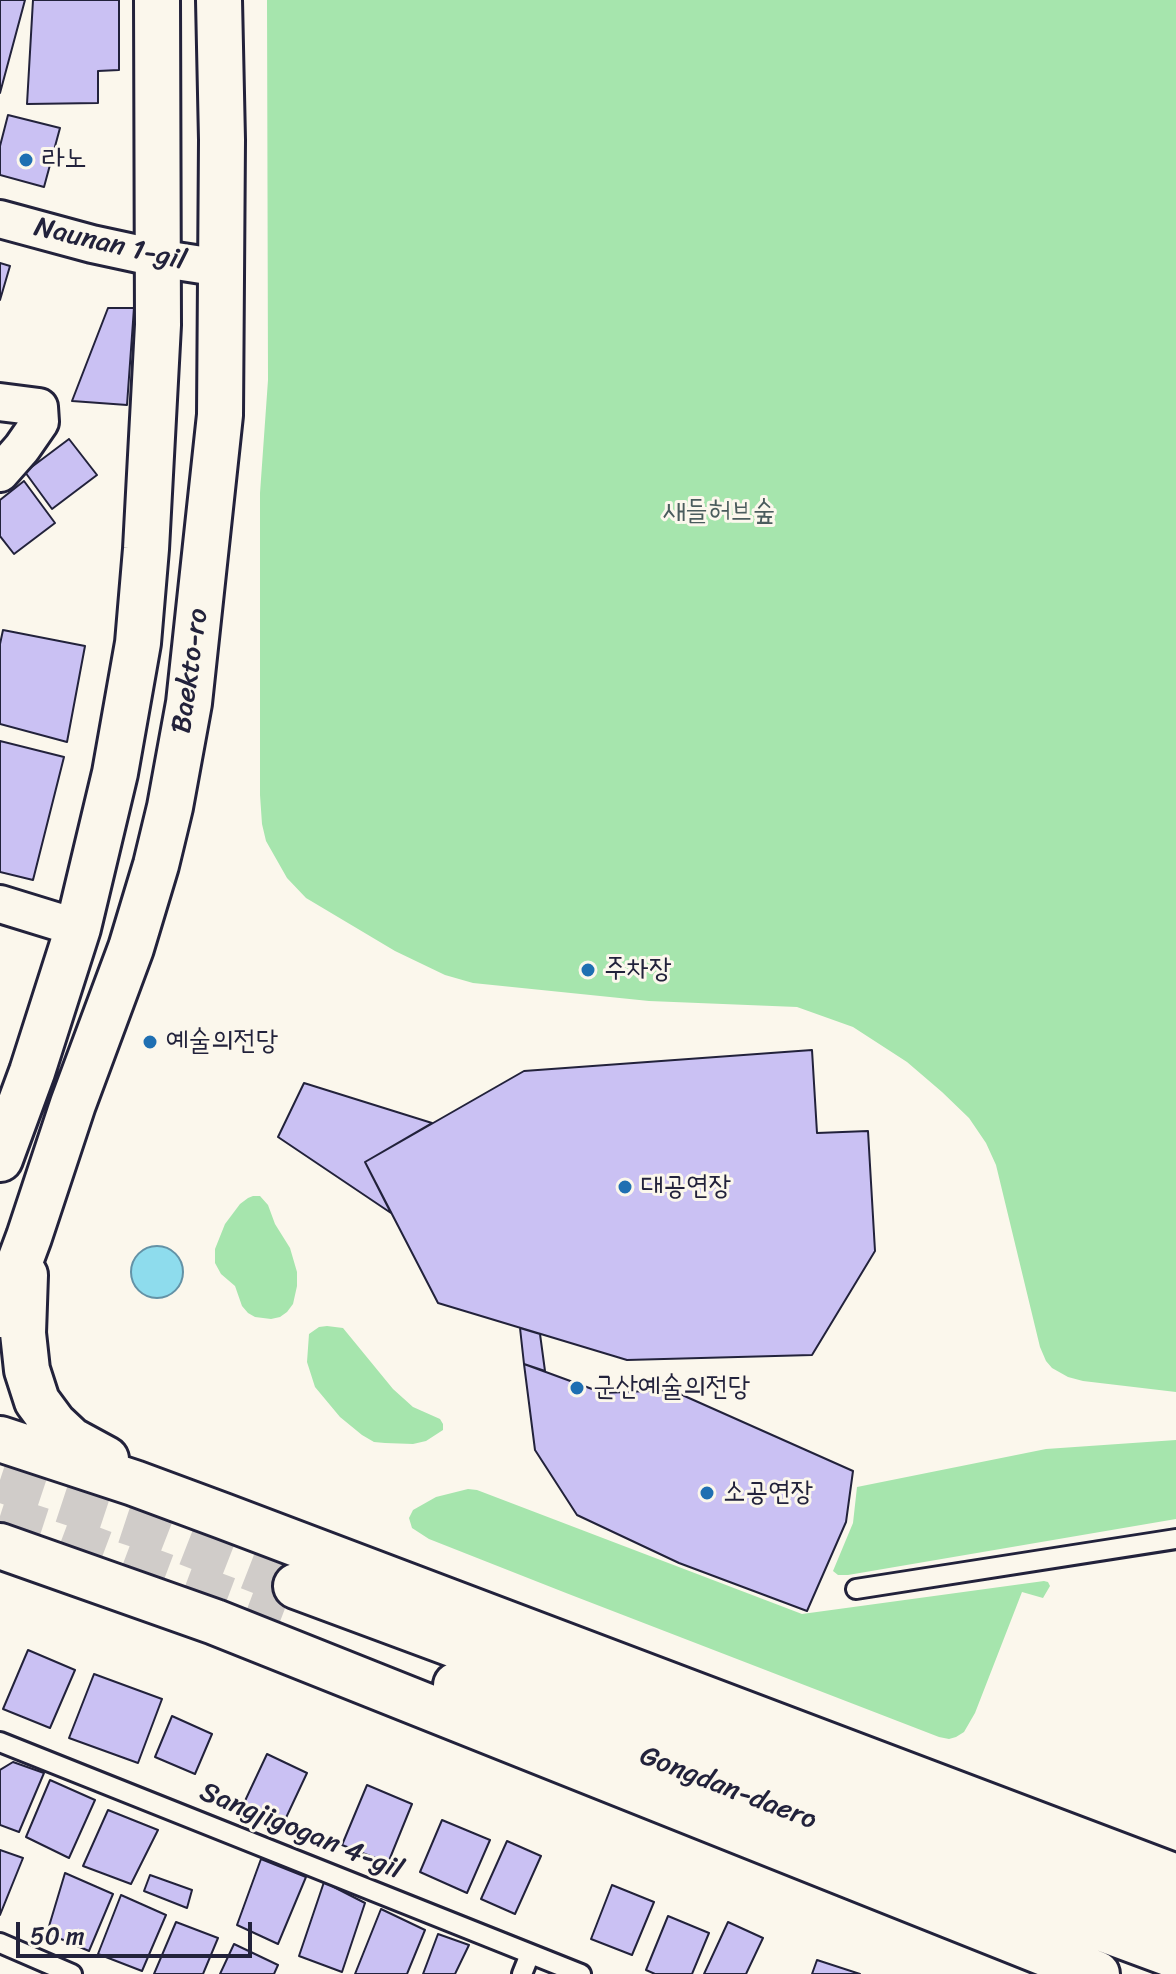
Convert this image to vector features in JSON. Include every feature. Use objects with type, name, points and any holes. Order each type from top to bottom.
[{"type":"street","name":"Baekto-ro","points":[[0,1159],[32,1072],[78,928],[115,773],[138,643],[158,325],[157,0]]},
{"type":"street","name":"Baekto-ro","points":[[0,1315],[131,948],[170,807],[189,703],[220,415],[219,0]]},
{"type":"street","name":"Naunan 1-gil","points":[[0,219],[92,244],[221,268]]},
{"type":"street","points":[[0,402],[39,407],[40,422],[0,473]]},
{"type":"street","points":[[0,904],[78,928]]},
{"type":"street","points":[[29,1237],[23,1288],[23,1333],[27,1370],[37,1401],[71,1440],[223,1516]]},
{"type":"street","points":[[0,1439],[223,1516],[1176,1877]]},
{"type":"street","points":[[0,1546],[215,1622],[1097,1974]]},
{"type":"street","name":"Gongdan-daero","points":[[1176,1915],[740,1750],[289,1602],[795,1815],[1176,1956]]},
{"type":"lane","points":[[856,1589],[1176,1539]]},
{"type":"lane","name":"Sangjigogan 4-gil","points":[[0,1742],[581,1974]]},
{"type":"lane","points":[[0,1943],[72,1974]]},
{"type":"lane","points":[[522,1974],[530,1954]]},
{"type":"green space","name":"새들허브숲","points":[[267,0],[1176,0],[1176,1392],[1083,1381],[1052,1368],[1040,1347],[996,1165],[986,1143],[969,1118],[942,1092],[907,1062],[853,1027],[797,1007],[649,1001],[473,983],[445,975],[395,951],[306,898],[287,878],[266,841],[260,795],[260,493],[268,380]]},
{"type":"green space","points":[[253,1196],[260,1196],[268,1205],[275,1224],[290,1248],[297,1272],[293,1304],[280,1317],[271,1319],[248,1313],[235,1286],[221,1274],[215,1263],[215,1249],[225,1224],[240,1204]]},
{"type":"green space","points":[[327,1326],[343,1328],[393,1389],[413,1407],[440,1419],[443,1430],[426,1441],[413,1444],[374,1442],[340,1417],[315,1387],[307,1362],[309,1334]]},
{"type":"green space","points":[[1176,1440],[1176,1519],[848,1575],[838,1575],[833,1571],[853,1523],[857,1487],[1046,1449]]},
{"type":"green space","points":[[468,1489],[802,1614],[1044,1581],[1050,1586],[1043,1598],[1022,1592],[975,1713],[964,1732],[949,1739],[566,1593],[429,1539],[412,1528],[409,1518],[413,1510],[436,1497]]},
{"type":"water","points":[[157,1246],[176,1253],[183,1272],[176,1291],[157,1298],[138,1291],[131,1272],[138,1253]]},
{"type":"building","points":[[0,0],[25,0],[0,93]]},
{"type":"building","points":[[33,0],[119,0],[119,70],[98,71],[98,103],[27,104]]},
{"type":"building","name":"라노","points":[[8,115],[60,128],[44,187],[0,175],[0,146]]},
{"type":"building","points":[[0,263],[10,266],[0,300]]},
{"type":"building","points":[[108,308],[134,308],[127,405],[72,401]]},
{"type":"building","points":[[69,439],[97,475],[52,509],[25,472]]},
{"type":"building","points":[[24,481],[55,523],[14,554],[0,536],[0,500]]},
{"type":"building","points":[[3,630],[85,646],[67,742],[0,724],[0,644]]},
{"type":"building","points":[[0,741],[64,757],[33,880],[0,872]]},
{"type":"building","name":"대공연장","points":[[812,1050],[817,1133],[868,1131],[875,1251],[812,1355],[627,1360],[438,1303],[365,1162],[524,1071]]},
{"type":"building","points":[[304,1083],[432,1123],[365,1162],[391,1213],[278,1137]]},
{"type":"building","points":[[520,1328],[540,1334],[545,1371],[524,1364]]},
{"type":"building","name":"소공연장","points":[[524,1364],[603,1393],[671,1390],[853,1471],[846,1522],[807,1611],[679,1563],[577,1515],[535,1450]]},
{"type":"building","points":[[28,1650],[75,1670],[50,1728],[3,1709]]},
{"type":"building","points":[[94,1674],[162,1699],[138,1763],[69,1738]]},
{"type":"building","points":[[172,1716],[212,1734],[195,1774],[155,1757]]},
{"type":"building","points":[[267,1754],[307,1773],[284,1822],[244,1803]]},
{"type":"building","points":[[13,1762],[44,1773],[19,1832],[0,1825],[0,1770]]},
{"type":"building","points":[[50,1780],[95,1800],[69,1858],[26,1837]]},
{"type":"building","points":[[367,1785],[412,1804],[388,1863],[342,1845]]},
{"type":"building","points":[[108,1810],[158,1830],[131,1884],[83,1866]]},
{"type":"building","points":[[442,1820],[490,1840],[467,1893],[420,1872]]},
{"type":"building","points":[[507,1841],[541,1856],[515,1914],[481,1899]]},
{"type":"building","points":[[0,1850],[23,1858],[0,1915]]},
{"type":"building","points":[[261,1859],[306,1877],[278,1944],[237,1925]]},
{"type":"building","points":[[65,1873],[113,1894],[89,1951],[47,1933]]},
{"type":"building","points":[[150,1875],[192,1890],[187,1908],[144,1891]]},
{"type":"building","points":[[324,1882],[365,1903],[342,1972],[299,1956]]},
{"type":"building","points":[[612,1885],[654,1902],[632,1955],[591,1939]]},
{"type":"building","points":[[121,1895],[166,1915],[142,1971],[98,1954]]},
{"type":"building","points":[[381,1909],[425,1930],[407,1974],[355,1974]]},
{"type":"building","points":[[668,1916],[709,1933],[692,1974],[655,1974],[646,1970]]},
{"type":"building","points":[[176,1922],[218,1938],[203,1974],[154,1974]]},
{"type":"building","points":[[728,1922],[763,1938],[746,1974],[704,1974]]},
{"type":"building","points":[[438,1934],[469,1945],[455,1974],[423,1974]]},
{"type":"building","points":[[234,1944],[278,1965],[274,1974],[220,1974]]},
{"type":"building","points":[[817,1960],[860,1974],[812,1974]]},
{"type":"tunnel","points":[[0,1480],[160,1533],[296,1586]]},
{"type":"tunnel","points":[[0,1516],[281,1619]]},
{"type":"place","name":"라노","points":[[26,160]]},
{"type":"place","name":"주차장","points":[[588,970]]},
{"type":"place","name":"예술의전당","points":[[150,1042]]},
{"type":"place","name":"대공연장","points":[[625,1187]]},
{"type":"place","name":"군산예술의전당","points":[[577,1388]]},
{"type":"place","name":"소공연장","points":[[707,1493]]}]
